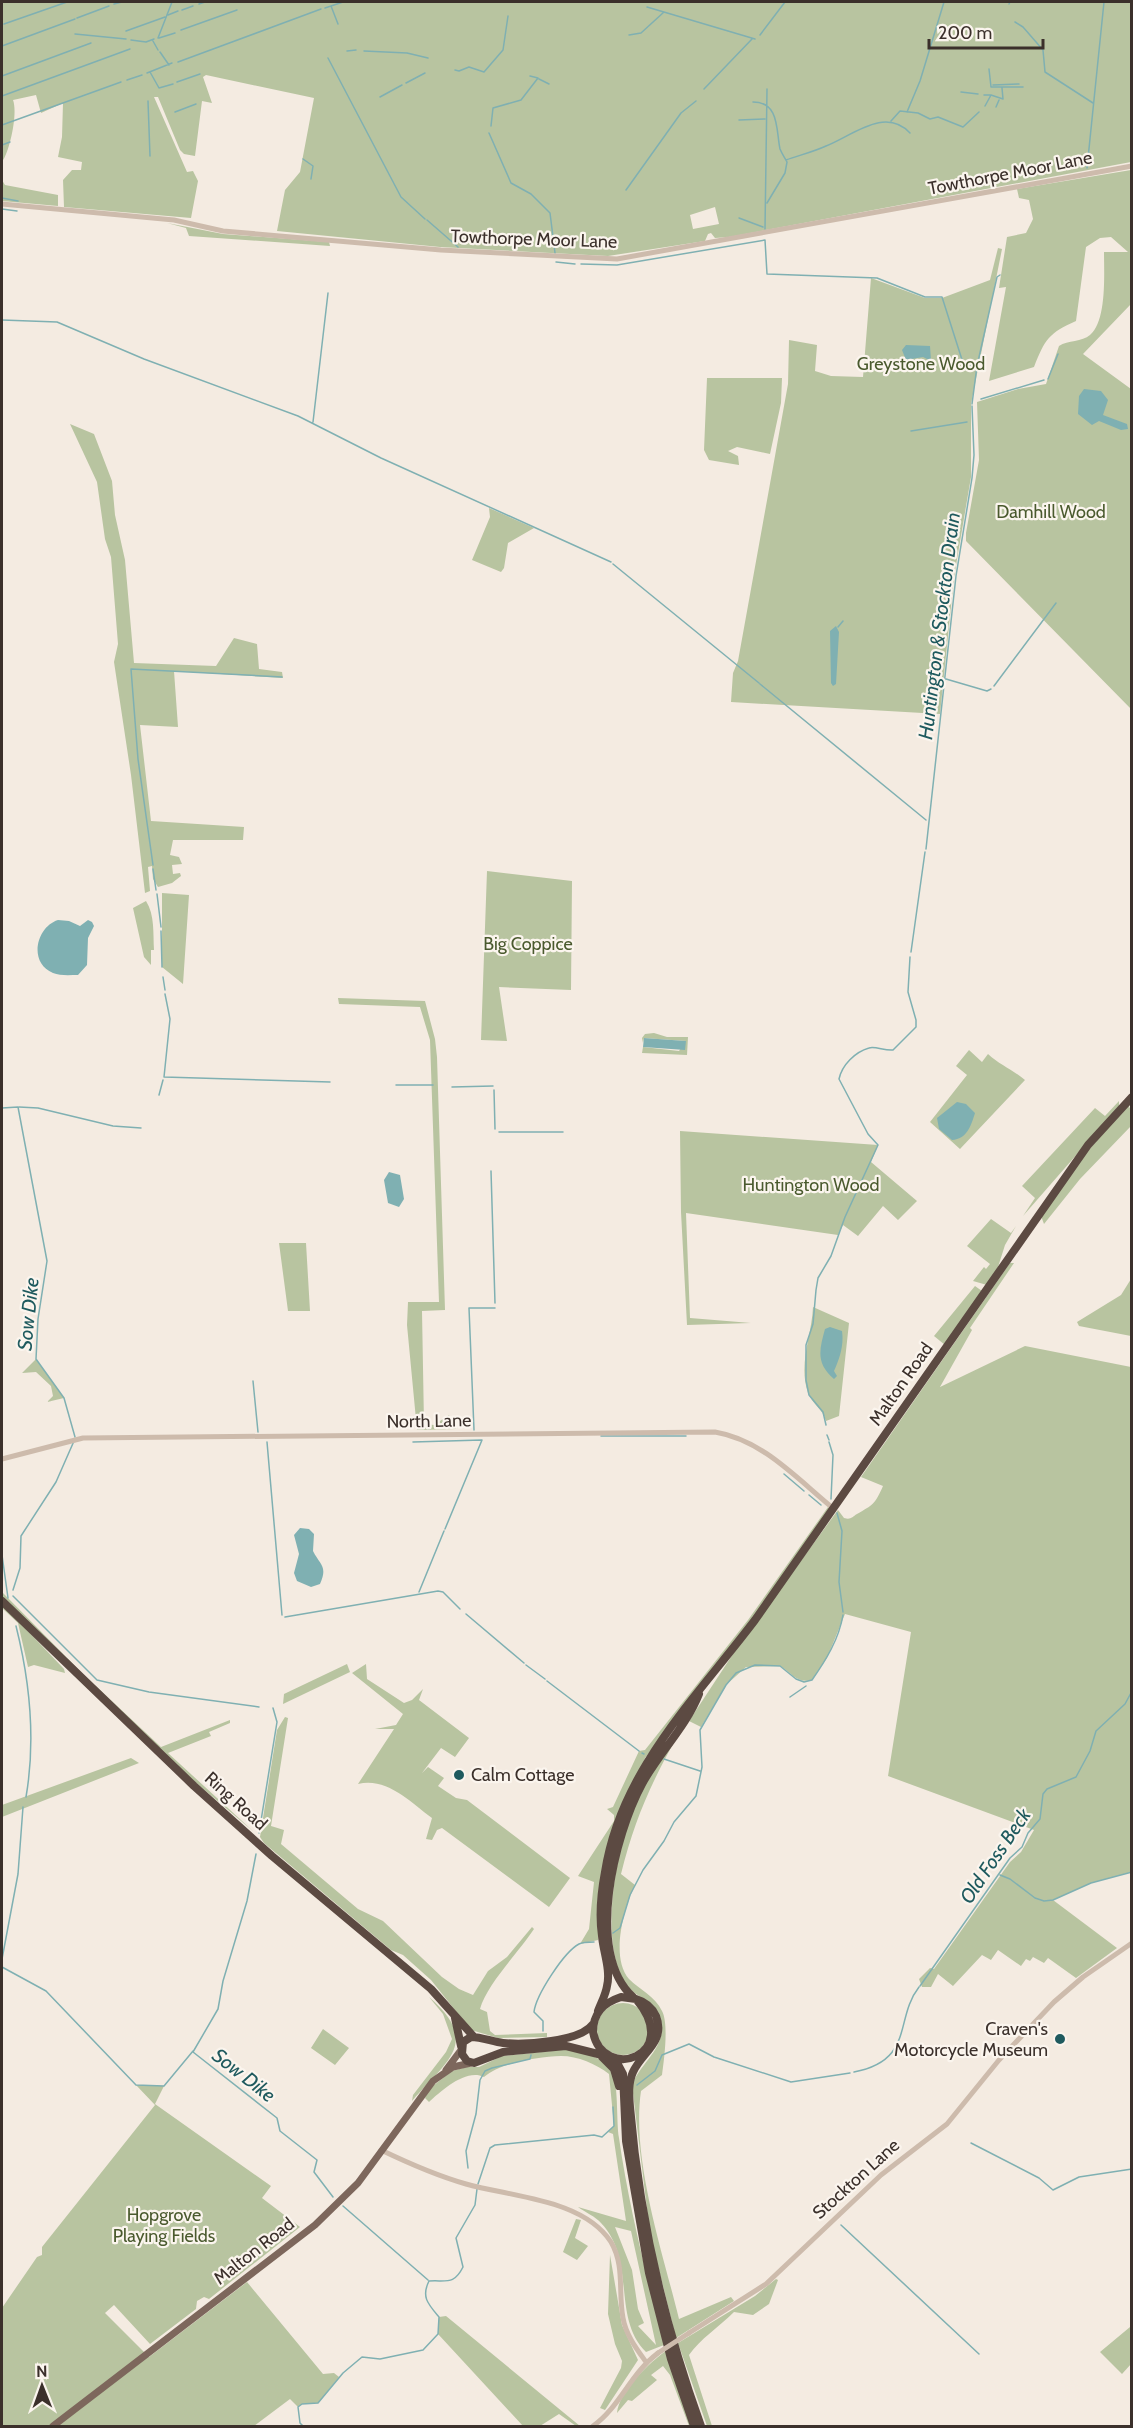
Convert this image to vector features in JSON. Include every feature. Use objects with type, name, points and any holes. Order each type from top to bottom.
[{"type":"highway","name":"Malton Road","points":[[620,1825],[641,1785],[695,1705],[701,1691],[834,1509],[1088,1145],[1131,1098]]},
{"type":"highway","name":"Ring Road","points":[[2,1601],[186,1779],[272,1856],[431,1989],[454,2017],[477,2038]]},
{"type":"highway","points":[[620,1825],[612,1872],[608,1920],[617,1976],[622,1987],[635,1998],[651,2022],[650,2042],[638,2055],[626,2060],[597,2054],[575,2046],[503,2052],[474,2063],[463,2057],[461,2049],[465,2040],[477,2038],[515,2043],[556,2039],[584,2034],[593,2024],[608,1979],[602,1936],[602,1891],[620,1825]]},
{"type":"highway","points":[[556,2039],[584,2028],[600,2007],[616,1999],[635,1998],[652,2009],[658,2027],[654,2045],[637,2065],[629,2085],[640,2187],[667,2319],[701,2427]]},
{"type":"highway","name":"Ring Road","points":[[454,2017],[461,2049]]},
{"type":"highway","points":[[593,2024],[596,2043],[613,2058],[623,2074],[622,2096],[633,2189],[649,2273],[671,2359],[694,2427]]},
{"type":"highway","points":[[477,2038],[487,2048],[484,2058]]},
{"type":"highway","points":[[597,2054],[614,2069],[622,2096]]},
{"type":"main road","name":"Malton Road","points":[[54,2427],[315,2225],[353,2189],[416,2101],[444,2072],[461,2049]]},
{"type":"main road","name":"Malton Road","points":[[444,2072],[474,2063]]},
{"type":"street","name":"Towthorpe Moor Lane","points":[[2,204],[174,220],[223,231],[441,250],[617,259],[1131,166]]},
{"type":"street","name":"North Lane","points":[[2,1459],[74,1440],[715,1432],[738,1437],[757,1446],[834,1509]]},
{"type":"street","name":"Stockton Lane","points":[[593,2427],[610,2411],[646,2362],[766,2284],[881,2175],[947,2124],[999,2060],[1054,2002],[1083,1977],[1131,1943]]},
{"type":"street","points":[[381,2150],[477,2187],[571,2210],[587,2218],[603,2232],[612,2245],[620,2265],[626,2329],[646,2362]]},
{"type":"green space","points":[[2,2],[1131,2],[1131,162],[729,237],[715,238],[711,233],[705,241],[608,256],[440,247],[277,231],[285,190],[300,172],[314,98],[206,75],[203,77],[212,103],[202,101],[195,156],[184,154],[180,150],[158,97],[154,97],[187,172],[193,171],[198,181],[191,218],[64,207],[63,180],[72,170],[81,170],[82,162],[58,157],[62,137],[63,103],[41,113],[36,95],[13,100],[15,114],[12,132],[8,150],[2,162]],"holes":[[[715,207],[719,224],[693,229],[690,215]]]},
{"type":"green space","name":"Damhill Wood","points":[[1131,170],[1131,304],[1083,354],[1131,389],[1131,709],[966,541],[966,533],[979,460],[977,402],[1018,389],[1046,384],[1059,346],[1090,335],[1099,319],[1104,284],[1104,252],[1128,252],[1111,237],[1100,238],[1086,247],[1076,321],[1049,338],[1034,367],[989,381],[1006,287],[999,288],[1007,237],[1026,233],[1033,219],[1029,200],[1019,198],[1017,189]]},
{"type":"green space","points":[[2,180],[5,185],[58,195],[58,206],[2,201]]},
{"type":"green space","points":[[167,223],[223,234],[329,242],[330,246],[189,236],[186,228]]},
{"type":"green space","name":"Greystone Wood","points":[[998,248],[1002,249],[971,404],[971,477],[954,577],[940,714],[731,702],[733,673],[738,661],[788,384],[789,340],[817,345],[815,371],[831,376],[863,377],[871,278],[925,298],[942,298],[990,280]]},
{"type":"green space","points":[[707,378],[782,378],[781,403],[770,454],[737,447],[728,451],[738,456],[739,465],[709,460],[704,450]]},
{"type":"green space","points":[[70,424],[94,434],[112,481],[115,515],[125,560],[134,663],[216,666],[234,638],[257,644],[259,669],[282,672],[283,678],[174,671],[178,727],[140,725],[151,821],[244,827],[243,840],[173,840],[170,855],[179,857],[182,864],[172,865],[173,874],[180,873],[181,876],[172,883],[158,887],[153,879],[152,866],[148,867],[150,891],[145,893],[131,775],[114,662],[118,644],[111,557],[105,539],[97,482]]},
{"type":"green space","points":[[489,508],[534,528],[508,543],[504,568],[501,572],[472,560],[490,517]]},
{"type":"green space","name":"Big Coppice","points":[[487,871],[572,881],[571,990],[499,987],[507,1041],[481,1040]]},
{"type":"green space","points":[[162,893],[189,895],[183,984],[162,967]]},
{"type":"green space","points":[[146,901],[153,925],[154,950],[151,950],[151,965],[144,957],[133,908]]},
{"type":"green space","points":[[338,998],[425,1001],[435,1039],[437,1057],[445,1310],[422,1311],[424,1424],[434,1425],[449,1415],[456,1429],[417,1430],[407,1325],[408,1302],[439,1302],[430,1040],[420,1007],[339,1004]]},
{"type":"green space","points":[[654,1033],[667,1037],[688,1037],[687,1055],[642,1053],[643,1047],[679,1051],[686,1041],[644,1038],[643,1043],[642,1038],[645,1034]]},
{"type":"green space","points":[[969,1050],[982,1062],[988,1054],[1025,1080],[960,1149],[930,1122],[967,1075],[956,1066]]},
{"type":"green space","points":[[1119,1101],[1119,1106],[1023,1216],[1035,1198],[1022,1186],[1095,1108],[1105,1116]]},
{"type":"green space","points":[[1131,1101],[1129,1107],[1131,1126],[1080,1179],[1044,1224],[1041,1216],[1075,1166]]},
{"type":"green space","name":"Huntington Wood","points":[[680,1131],[878,1145],[871,1162],[917,1201],[898,1220],[883,1206],[858,1236],[843,1225],[838,1235],[686,1213],[690,1318],[751,1323],[687,1325],[681,1212]]},
{"type":"green space","points":[[991,1219],[1011,1233],[1016,1226],[1005,1245],[998,1267],[987,1285],[973,1281],[984,1267],[986,1269],[990,1264],[967,1246]]},
{"type":"green space","points":[[279,1243],[306,1243],[310,1311],[288,1311]]},
{"type":"green space","points":[[1010,1263],[1014,1263],[970,1328],[972,1330],[940,1387],[1025,1346],[1131,1367],[1131,1872],[1091,1883],[1053,1900],[1117,1948],[1076,1978],[1048,1958],[1044,1963],[1033,1957],[1030,1961],[1026,1959],[1021,1966],[998,1950],[991,1960],[982,1955],[953,1986],[938,1974],[931,1987],[922,1987],[919,1979],[930,1968],[934,1969],[1010,1862],[1021,1852],[1034,1830],[888,1776],[911,1632],[845,1614],[827,1658],[812,1680],[798,1679],[780,1666],[746,1667],[726,1685],[701,1727],[689,1721],[735,1651],[838,1510],[844,1518],[850,1518],[870,1506],[875,1500],[883,1486],[861,1477]]},
{"type":"green space","points":[[1131,1279],[1131,1336],[1079,1326],[1077,1322],[1121,1295]]},
{"type":"green space","points":[[975,1286],[982,1291],[945,1345],[934,1336]]},
{"type":"green space","points":[[813,1307],[849,1323],[839,1416],[826,1421],[810,1397],[805,1382],[805,1360]]},
{"type":"green space","points":[[36,1359],[64,1398],[47,1402],[53,1396],[51,1386],[36,1372],[22,1373]]},
{"type":"green space","points":[[828,1507],[831,1509],[748,1624],[645,1758],[598,1914],[598,1940],[580,1944],[589,1929],[594,1882],[578,1876],[614,1821],[614,1815],[607,1809],[613,1807],[639,1751],[645,1750],[748,1620]]},
{"type":"green space","points":[[2,1592],[83,1674],[161,1747],[230,1720],[230,1723],[209,1732],[211,1736],[168,1753],[254,1832],[181,1770],[2,1597]]},
{"type":"green space","points":[[2,1604],[64,1669],[65,1673],[34,1665],[28,1667],[18,1623],[2,1608]]},
{"type":"green space","points":[[347,1664],[350,1672],[283,1704],[284,1694]]},
{"type":"green space","points":[[366,1664],[367,1679],[404,1703],[412,1700],[423,1689],[419,1700],[469,1738],[455,1757],[441,1748],[422,1773],[428,1767],[444,1778],[438,1786],[456,1798],[467,1800],[570,1878],[549,1907],[442,1828],[437,1830],[432,1840],[426,1839],[432,1818],[398,1792],[379,1784],[358,1784],[394,1729],[375,1729],[396,1725],[403,1714],[352,1673]]},
{"type":"green space","points":[[285,1717],[288,1718],[271,1826],[284,1830],[281,1844],[358,1909],[383,1921],[442,1977],[459,1989],[473,1995],[488,1971],[507,1957],[532,1927],[534,1929],[489,1989],[480,2009],[487,2012],[490,2031],[495,2035],[547,2033],[547,2037],[498,2038],[471,2030],[431,1980],[403,1955],[391,1950],[264,1843],[260,1837],[277,1730]]},
{"type":"green space","points":[[678,1735],[644,1803],[621,1874],[635,1885],[623,1919],[620,1958],[623,1970],[629,1979],[655,2001],[664,2017],[665,2042],[662,2075],[641,2091],[640,2146],[650,2206],[679,2319],[731,2297],[734,2301],[676,2338],[650,2234],[632,2085],[655,2050],[662,2026],[660,2017],[652,2005],[625,1983],[617,1966],[612,1922],[616,1874],[631,1813],[646,1783]]},
{"type":"green space","points":[[131,1758],[139,1763],[2,1817],[2,1805]]},
{"type":"green space","points":[[429,1997],[445,2013],[453,2027],[456,2040],[446,2063],[412,2101],[413,2095],[446,2052],[452,2039],[443,2014]]},
{"type":"green space","points":[[623,2003],[633,2005],[641,2011],[647,2019],[649,2029],[647,2039],[641,2047],[633,2053],[623,2055],[613,2053],[605,2047],[599,2039],[597,2029],[599,2019],[605,2011],[613,2005]]},
{"type":"green space","points":[[323,2029],[349,2048],[335,2065],[311,2048]]},
{"type":"green space","points":[[570,2049],[598,2058],[611,2069],[614,2075],[623,2164],[664,2345],[646,2352],[635,2338],[629,2322],[622,2271],[612,2238],[599,2221],[578,2207],[626,2221],[613,2134],[608,2132],[614,2126],[609,2074],[593,2064],[574,2057],[542,2058],[510,2064],[484,2077],[477,2075],[462,2078],[429,2102],[425,2098],[429,2089],[452,2071],[479,2067],[502,2056]],"holes":[[[615,2227],[631,2231],[656,2345],[638,2326],[644,2323],[638,2309],[632,2270]]]},
{"type":"green space","name":"Hopgrove Playing Fields","points":[[136,2085],[164,2086],[155,2104],[271,2186],[262,2198],[300,2227],[209,2299],[204,2297],[197,2301],[196,2309],[150,2344],[114,2305],[105,2313],[149,2357],[247,2282],[323,2374],[334,2373],[339,2377],[318,2403],[302,2404],[298,2407],[290,2399],[254,2426],[2,2426],[2,2308],[37,2257],[42,2255],[42,2247],[155,2105]]},
{"type":"green space","points":[[576,2219],[581,2220],[575,2238],[588,2246],[577,2260],[563,2252]]},
{"type":"green space","points":[[610,2255],[622,2325],[638,2360],[605,2410],[600,2408],[621,2368],[622,2361],[615,2344],[608,2314]]},
{"type":"green space","points":[[776,2279],[778,2280],[769,2304],[753,2315],[734,2312],[704,2338],[689,2355],[712,2426],[707,2426],[678,2343],[755,2296]]},
{"type":"green space","points":[[446,2316],[580,2426],[576,2426],[559,2414],[540,2426],[523,2426],[438,2334],[439,2317]]},
{"type":"green space","points":[[1130,2327],[1131,2364],[1122,2374],[1100,2352]]},
{"type":"green space","points":[[667,2350],[693,2426],[689,2426],[670,2375],[663,2366],[651,2375],[657,2380],[632,2401],[628,2400],[617,2413],[619,2404],[629,2387],[644,2369]]},
{"type":"water","points":[[906,345],[930,346],[931,361],[923,357],[906,360],[902,350]]},
{"type":"water","points":[[1084,389],[1101,391],[1108,400],[1103,415],[1127,424],[1128,429],[1121,430],[1099,421],[1092,425],[1078,414],[1079,396]]},
{"type":"water","points":[[836,626],[839,632],[836,684],[833,686],[831,683],[830,631]]},
{"type":"water","points":[[58,920],[69,921],[80,926],[88,920],[94,926],[88,938],[87,965],[78,975],[53,973],[40,961],[38,945],[40,937],[50,924]]},
{"type":"water","points":[[644,1038],[686,1041],[685,1050],[643,1047]]},
{"type":"water","points":[[957,1102],[966,1104],[975,1113],[965,1134],[952,1140],[939,1129],[937,1118]]},
{"type":"water","points":[[389,1172],[400,1175],[404,1199],[399,1207],[388,1203],[384,1180]]},
{"type":"water","points":[[830,1327],[842,1331],[841,1351],[834,1371],[837,1376],[834,1379],[824,1368],[820,1356],[825,1329]]},
{"type":"water","points":[[300,1528],[309,1529],[314,1534],[313,1551],[323,1569],[320,1584],[311,1587],[297,1581],[294,1573],[299,1554],[294,1535]]},
{"type":"waterway","points":[[4,24],[67,2]]},
{"type":"waterway","points":[[114,4],[122,2]]},
{"type":"waterway","points":[[158,38],[172,2]]},
{"type":"waterway","points":[[199,4],[205,2]]},
{"type":"waterway","points":[[325,8],[343,2]]},
{"type":"waterway","points":[[760,35],[785,2]]},
{"type":"waterway","points":[[907,112],[920,81],[944,2]]},
{"type":"waterway","points":[[1087,168],[1104,2]]},
{"type":"waterway","points":[[77,18],[109,6]]},
{"type":"waterway","points":[[182,10],[193,6]]},
{"type":"waterway","points":[[331,6],[338,24]]},
{"type":"waterway","points":[[647,7],[755,39]]},
{"type":"waterway","points":[[178,62],[321,9]]},
{"type":"waterway","points":[[181,30],[237,10]]},
{"type":"waterway","points":[[168,15],[178,11]]},
{"type":"waterway","points":[[629,35],[641,33],[664,12]]},
{"type":"waterway","points":[[455,70],[459,71],[469,67],[484,72],[503,50],[508,16]]},
{"type":"waterway","points":[[126,31],[165,17]]},
{"type":"waterway","points":[[2,46],[75,19]]},
{"type":"waterway","points":[[1015,22],[1023,27],[1043,50],[1045,72],[1093,103]]},
{"type":"waterway","points":[[159,38],[175,33]]},
{"type":"waterway","points":[[75,34],[126,39]]},
{"type":"waterway","points":[[131,40],[146,42],[154,39]]},
{"type":"waterway","points":[[704,89],[752,39]]},
{"type":"waterway","points":[[153,41],[158,50]]},
{"type":"waterway","points":[[2,76],[91,43]]},
{"type":"waterway","points":[[2,96],[130,49]]},
{"type":"waterway","points":[[347,51],[356,50]]},
{"type":"waterway","points":[[364,51],[407,53],[428,58]]},
{"type":"waterway","points":[[160,52],[169,65]]},
{"type":"waterway","points":[[328,58],[401,197],[425,219]]},
{"type":"waterway","points":[[147,73],[172,63]]},
{"type":"waterway","points":[[989,69],[991,87],[1023,87]]},
{"type":"waterway","points":[[150,72],[159,88],[173,84]]},
{"type":"waterway","points":[[406,83],[425,73]]},
{"type":"waterway","points":[[177,82],[200,74]]},
{"type":"waterway","points":[[127,80],[142,75]]},
{"type":"waterway","points":[[491,126],[493,108],[521,100],[538,78],[530,76]]},
{"type":"waterway","points":[[539,79],[549,84]]},
{"type":"waterway","points":[[2,125],[121,82]]},
{"type":"waterway","points":[[993,85],[1019,84]]},
{"type":"waterway","points":[[380,97],[402,85]]},
{"type":"waterway","points":[[991,95],[1003,99],[1002,88]]},
{"type":"waterway","points":[[765,229],[767,89]]},
{"type":"waterway","points":[[961,92],[978,94]]},
{"type":"waterway","points":[[984,95],[991,95],[985,106]]},
{"type":"waterway","points":[[996,107],[999,100]]},
{"type":"waterway","points":[[148,101],[150,156]]},
{"type":"waterway","points":[[626,190],[681,113],[696,101]]},
{"type":"waterway","points":[[753,102],[762,103],[772,112],[777,126],[780,149],[787,162],[785,173],[767,203]]},
{"type":"waterway","points":[[175,112],[196,104]]},
{"type":"waterway","points":[[891,121],[900,111],[918,113],[930,119],[938,117],[963,127],[979,112]]},
{"type":"waterway","points":[[739,120],[765,119]]},
{"type":"waterway","points":[[786,160],[879,123],[890,122],[900,125],[910,133]]},
{"type":"waterway","points":[[489,133],[511,183],[531,194],[550,213],[555,253]]},
{"type":"waterway","points":[[2,145],[10,142]]},
{"type":"waterway","points":[[303,159],[313,166],[311,179]]},
{"type":"waterway","points":[[2,198],[18,201]]},
{"type":"waterway","points":[[2,209],[17,211]]},
{"type":"waterway","points":[[739,218],[763,227]]},
{"type":"waterway","points":[[427,220],[458,247]]},
{"type":"waterway","points":[[581,264],[617,265],[765,240],[767,274],[877,278],[925,297],[942,297],[964,366],[977,366]]},
{"type":"waterway","points":[[556,262],[575,264]]},
{"type":"waterway","name":"Huntington & Stockton Drain","points":[[972,404],[977,366],[997,277],[1000,275]]},
{"type":"waterway","points":[[313,422],[328,293]]},
{"type":"waterway","points":[[2,320],[57,322],[144,359],[298,416],[381,458],[611,562]]},
{"type":"waterway","points":[[1048,379],[1058,354]]},
{"type":"waterway","points":[[981,399],[1044,380]]},
{"type":"waterway","name":"Huntington & Stockton Drain","points":[[926,849],[956,576],[972,478],[974,455],[972,406]]},
{"type":"waterway","points":[[911,431],[967,422]]},
{"type":"waterway","points":[[613,564],[759,683]]},
{"type":"waterway","points":[[994,686],[1056,603]]},
{"type":"waterway","points":[[838,627],[843,621]]},
{"type":"waterway","points":[[153,865],[138,759],[131,669],[282,677]]},
{"type":"waterway","points":[[946,679],[987,691],[991,689]]},
{"type":"waterway","points":[[760,684],[926,820]]},
{"type":"waterway","name":"Huntington & Stockton Drain","points":[[911,952],[925,852]]},
{"type":"waterway","points":[[153,869],[156,890]]},
{"type":"waterway","points":[[157,894],[161,927]]},
{"type":"waterway","points":[[161,931],[162,967]]},
{"type":"waterway","name":"Huntington & Stockton Drain","points":[[826,1425],[823,1412],[809,1395],[806,1380],[806,1345],[813,1324],[818,1278],[831,1256],[845,1217],[878,1145],[868,1134],[839,1079],[846,1064],[859,1053],[871,1048],[893,1050],[916,1027],[908,992],[910,957]]},
{"type":"waterway","points":[[163,977],[165,990]]},
{"type":"waterway","points":[[165,994],[170,1019],[164,1077],[330,1082]]},
{"type":"waterway","points":[[159,1095],[163,1080]]},
{"type":"waterway","points":[[396,1085],[433,1085]]},
{"type":"waterway","points":[[452,1087],[493,1086]]},
{"type":"waterway","points":[[494,1090],[495,1129]]},
{"type":"waterway","name":"Sow Dike","points":[[2,1108],[18,1107],[47,1261],[38,1319],[36,1359],[64,1398],[75,1437]]},
{"type":"waterway","points":[[19,1107],[38,1108],[113,1126],[141,1128]]},
{"type":"waterway","points":[[499,1132],[563,1132]]},
{"type":"waterway","points":[[491,1171],[495,1303]]},
{"type":"waterway","points":[[474,1430],[469,1308],[495,1308]]},
{"type":"waterway","points":[[253,1381],[258,1432]]},
{"type":"waterway","name":"Huntington & Stockton Drain","points":[[827,1435],[829,1440]]},
{"type":"waterway","points":[[601,1436],[686,1436]]},
{"type":"waterway","points":[[413,1442],[482,1440],[445,1529]]},
{"type":"waterway","name":"Sow Dike","points":[[13,1590],[20,1568],[21,1536],[56,1482],[74,1441]]},
{"type":"waterway","points":[[267,1442],[282,1615]]},
{"type":"waterway","name":"Huntington & Stockton Drain","points":[[829,1442],[833,1455],[831,1499]]},
{"type":"waterway","points":[[784,1474],[804,1491]]},
{"type":"waterway","points":[[809,1495],[821,1505]]},
{"type":"waterway","name":"Huntington & Stockton Drain","points":[[837,1513],[842,1531],[839,1582],[843,1612]]},
{"type":"waterway","points":[[419,1592],[444,1531]]},
{"type":"waterway","points":[[2,1555],[8,1598]]},
{"type":"waterway","points":[[285,1617],[438,1591],[443,1592],[460,1609]]},
{"type":"waterway","name":"Sow Dike","points":[[13,1596],[97,1680],[149,1692],[259,1707]]},
{"type":"waterway","points":[[466,1614],[524,1663]]},
{"type":"waterway","name":"Huntington & Stockton Drain","points":[[613,1933],[620,1928],[630,1895],[643,1870],[664,1841],[674,1822],[696,1796],[702,1767],[700,1730],[726,1685],[736,1673],[755,1665],[780,1666],[796,1679],[804,1682],[812,1680],[831,1649],[843,1615]]},
{"type":"waterway","points":[[16,1626],[25,1668],[30,1711],[31,1754],[26,1797]]},
{"type":"waterway","points":[[526,1665],[545,1679]]},
{"type":"waterway","name":"Old Foss Beck","points":[[1132,1665],[1132,1670]]},
{"type":"waterway","points":[[547,1681],[639,1751]]},
{"type":"waterway","points":[[790,1697],[806,1686]]},
{"type":"waterway","name":"Old Foss Beck","points":[[920,1986],[1040,1819],[1043,1794],[1047,1789],[1076,1777],[1090,1751],[1096,1731],[1125,1704],[1132,1691]]},
{"type":"waterway","name":"Sow Dike","points":[[259,1833],[277,1722],[273,1708]]},
{"type":"waterway","points":[[664,1759],[700,1771]]},
{"type":"waterway","points":[[2,1959],[18,1874],[23,1807]]},
{"type":"waterway","name":"Sow Dike","points":[[256,1854],[247,1901],[223,1981],[218,2009],[193,2052],[277,2118],[280,2131],[317,2160],[314,2172],[333,2197]]},
{"type":"waterway","points":[[1000,1875],[1010,1879],[1035,1898],[1044,1901],[1053,1900],[1091,1883],[1132,1872]]},
{"type":"waterway","name":"Huntington & Stockton Drain","points":[[543,2031],[543,2021],[534,2012],[545,1985],[573,1949],[581,1943],[594,1942]]},
{"type":"waterway","points":[[2,1967],[46,1991],[136,2085],[164,2086],[193,2051]]},
{"type":"waterway","name":"Old Foss Beck","points":[[854,2072],[873,2066],[886,2058],[895,2048],[912,1999],[919,1987]]},
{"type":"waterway","name":"Old Foss Beck","points":[[637,2085],[655,2071],[662,2055],[689,2044],[714,2057],[791,2082],[850,2073]]},
{"type":"waterway","name":"Huntington & Stockton Drain","points":[[468,2168],[466,2151],[476,2114],[480,2080],[485,2071],[530,2059],[531,2055]]},
{"type":"waterway","name":"Old Foss Beck","points":[[478,2184],[490,2148],[495,2145],[594,2135],[602,2137],[614,2126],[613,2107]]},
{"type":"waterway","points":[[971,2143],[1039,2178],[1053,2190],[1079,2177],[1132,2169]]},
{"type":"waterway","name":"Old Foss Beck","points":[[303,2426],[300,2423],[298,2407],[302,2404],[318,2403],[343,2373],[362,2357],[380,2359],[423,2350],[438,2334],[439,2317],[427,2300],[427,2287],[429,2281],[453,2279],[460,2273],[463,2267],[456,2238],[475,2205],[477,2189]]},
{"type":"waterway","name":"Sow Dike","points":[[343,2206],[428,2280]]},
{"type":"waterway","points":[[841,2225],[979,2354]]},
{"type":"place","name":"Calm Cottage","points":[[459,1775]]},
{"type":"place","name":"Craven's Motorcycle Museum","points":[[1060,2039]]}]
